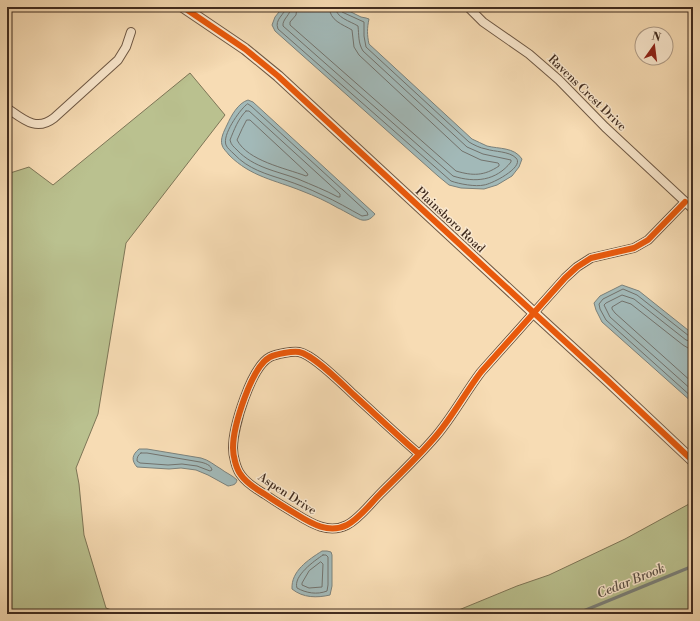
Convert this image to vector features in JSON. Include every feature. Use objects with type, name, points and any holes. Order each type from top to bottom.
[{"type":"street","name":"Plainsboro Road","points":[[183,7],[245,49],[278,76],[693,461]]},
{"type":"street","name":"Ravens Crest Drive","points":[[468,7],[483,22],[529,54],[559,80],[605,127],[693,209]]},
{"type":"street","points":[[7,108],[31,123],[39,125],[47,123],[118,60],[126,47],[131,32]]},
{"type":"street","points":[[534,313],[565,278],[577,267],[591,258],[634,248],[648,240],[685,202]]},
{"type":"street","name":"Aspen Drive","points":[[419,454],[312,358],[298,352],[288,352],[270,357],[259,368],[253,377],[241,408],[234,434],[233,449],[235,462],[240,475],[252,486],[312,524],[324,528],[337,528],[348,524],[358,516],[419,454],[436,436],[481,372],[534,313]]},
{"type":"green space","points":[[190,73],[225,115],[126,243],[98,414],[76,468],[84,535],[106,608],[122,614],[7,614],[7,174],[29,167],[53,185]]},
{"type":"green space","points":[[693,491],[693,614],[449,614],[517,586],[549,575],[625,539],[689,504],[690,494]]},
{"type":"water","points":[[283,7],[341,7],[361,17],[369,19],[369,44],[472,139],[487,146],[511,150],[519,155],[522,159],[519,167],[512,176],[497,185],[484,189],[461,188],[449,185],[275,31],[272,25],[275,17]]},
{"type":"water","points":[[248,100],[253,102],[375,214],[368,220],[360,220],[316,197],[255,173],[237,162],[229,155],[222,145],[223,135],[235,110]]},
{"type":"water","points":[[622,285],[639,291],[693,334],[693,403],[602,322],[594,303],[600,296]]},
{"type":"water","points":[[139,449],[147,449],[204,459],[233,477],[237,480],[237,482],[228,486],[196,470],[181,468],[169,469],[137,467],[133,458]]},
{"type":"water","points":[[322,551],[331,552],[332,555],[332,586],[330,595],[320,597],[305,596],[296,592],[292,589],[292,583],[297,571],[311,558]]},
{"type":"waterway","name":"Cedar Brook","points":[[576,614],[693,566]]},
{"type":"cycle path","points":[[183,7],[245,49],[278,76],[693,461]]},
{"type":"cycle path","points":[[419,454],[386,425],[320,364],[312,358],[299,352],[284,353],[270,357],[256,372],[244,398],[236,426],[233,448],[235,462],[239,472],[243,478],[256,489],[302,518],[321,527],[340,528],[347,525],[360,515],[409,465],[429,443],[448,421],[481,372],[565,278],[577,267],[591,258],[634,248],[648,240],[685,202]]}]
